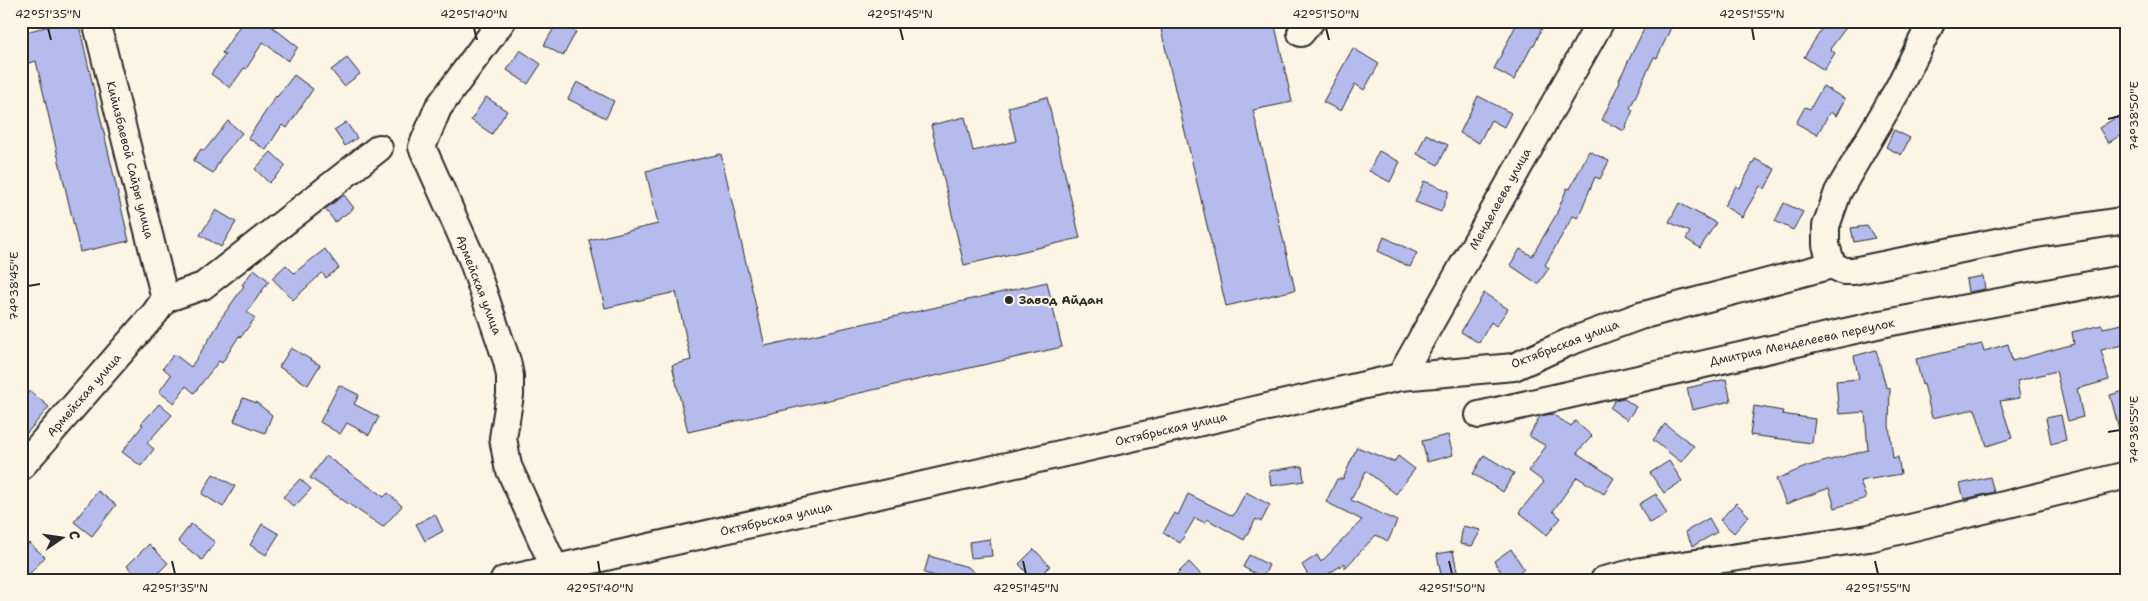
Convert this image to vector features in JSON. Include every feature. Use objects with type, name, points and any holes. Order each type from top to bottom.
[{"type":"street","name":"Кийизбаевой Сайры улица","points":[[96,21],[165,298]]},
{"type":"street","name":"Армейская улица","points":[[502,21],[438,108],[422,147],[472,260],[504,353],[510,376],[510,395],[503,438],[508,466],[555,569]]},
{"type":"street","name":"Менделеева улица","points":[[1400,376],[1601,21]]},
{"type":"street","points":[[1932,21],[1898,89],[1838,192],[1826,226],[1826,245],[1832,265],[1844,271],[1853,271],[2036,234],[2127,220]]},
{"type":"street","points":[[165,298],[203,286],[379,148]]},
{"type":"street","name":"Октябрьская улица","points":[[504,580],[1400,376],[1514,367],[1569,342],[1640,316],[1832,265]]},
{"type":"street","name":"Дмитрия Менделеева переулок","points":[[1479,415],[1881,324],[2127,278]]},
{"type":"street","name":"Армейская улица","points":[[21,467],[155,313],[165,298]]},
{"type":"street","points":[[1604,580],[1641,571],[1869,538],[2127,475]]},
{"type":"building","points":[[70,21],[78,21],[129,241],[80,252],[36,61],[21,65],[21,33]]},
{"type":"building","points":[[243,21],[265,21],[298,47],[288,61],[263,42],[246,69],[244,68],[230,88],[211,74],[225,55],[222,53]]},
{"type":"building","points":[[558,21],[576,32],[563,56],[544,45]]},
{"type":"building","points":[[1159,21],[1274,21],[1292,102],[1253,110],[1295,290],[1226,306]]},
{"type":"building","points":[[1518,21],[1545,21],[1534,46],[1532,46],[1514,80],[1494,69]]},
{"type":"building","points":[[1648,21],[1674,21],[1657,58],[1654,57],[1630,108],[1633,110],[1624,131],[1602,120]]},
{"type":"building","points":[[1827,21],[1851,21],[1830,49],[1835,53],[1824,70],[1804,57]]},
{"type":"building","points":[[1353,48],[1379,64],[1364,90],[1355,84],[1341,111],[1323,102]]},
{"type":"building","points":[[520,50],[541,64],[528,84],[507,70]]},
{"type":"building","points":[[347,58],[360,74],[344,86],[331,70]]},
{"type":"building","points":[[294,75],[313,89],[287,128],[282,125],[266,150],[248,138],[276,96]]},
{"type":"building","points":[[577,82],[614,101],[606,118],[568,99]]},
{"type":"building","points":[[1823,86],[1845,99],[1836,116],[1830,112],[1817,135],[1796,123],[1805,107],[1810,109]]},
{"type":"building","points":[[1478,96],[1511,113],[1504,127],[1491,120],[1479,143],[1460,133]]},
{"type":"building","points":[[486,97],[507,111],[492,134],[471,120]]},
{"type":"building","points":[[1047,97],[1080,238],[964,265],[931,125],[965,117],[973,151],[1016,141],[1008,107]]},
{"type":"building","points":[[2118,116],[2127,131],[2108,143],[2099,128]]},
{"type":"building","points":[[228,121],[242,133],[221,158],[213,173],[193,161],[201,149],[204,151]]},
{"type":"building","points":[[346,122],[357,138],[345,146],[334,130]]},
{"type":"building","points":[[1894,130],[1910,138],[1901,155],[1886,147]]},
{"type":"building","points":[[1426,134],[1448,145],[1438,165],[1417,154]]},
{"type":"building","points":[[1379,151],[1400,162],[1390,182],[1369,171]]},
{"type":"building","points":[[1589,151],[1609,161],[1600,179],[1595,177],[1578,218],[1573,216],[1545,265],[1549,268],[1538,284],[1510,265],[1520,249],[1532,256],[1556,215],[1567,188],[1570,189]]},
{"type":"building","points":[[271,152],[286,166],[269,183],[255,169]]},
{"type":"building","name":"Завод Айдан","points":[[721,154],[765,346],[1047,282],[1062,347],[688,432],[672,365],[691,360],[676,292],[605,308],[589,240],[658,224],[646,171]]},
{"type":"building","points":[[1755,159],[1775,169],[1765,189],[1760,186],[1742,217],[1724,206],[1736,186],[1740,188]]},
{"type":"building","points":[[1424,181],[1449,191],[1441,212],[1415,202]]},
{"type":"building","points":[[344,195],[354,208],[335,222],[325,209]]},
{"type":"building","points":[[1679,203],[1716,223],[1700,248],[1686,239],[1690,232],[1669,222]]},
{"type":"building","points":[[1784,203],[1803,212],[1793,230],[1775,221]]},
{"type":"building","points":[[216,210],[236,222],[221,247],[200,235]]},
{"type":"building","points":[[1867,226],[1875,238],[1854,242],[1851,228]]},
{"type":"building","points":[[1384,237],[1417,253],[1410,267],[1378,251]]},
{"type":"building","points":[[325,249],[339,268],[326,278],[322,273],[293,300],[272,278],[286,265],[294,273]]},
{"type":"building","points":[[254,269],[269,281],[247,312],[255,318],[241,337],[239,336],[222,363],[219,361],[194,393],[186,386],[174,403],[159,392],[171,375],[163,368],[174,354],[191,367]]},
{"type":"building","points":[[1983,276],[1985,289],[1968,292],[1966,279]]},
{"type":"building","points":[[1484,293],[1508,309],[1496,326],[1491,322],[1479,343],[1461,332]]},
{"type":"building","points":[[2127,323],[2127,344],[2101,350],[2109,380],[2077,389],[2083,417],[2068,421],[2056,371],[2017,381],[2020,398],[2000,401],[2012,438],[1987,446],[1975,409],[1932,418],[1916,359],[1982,344],[1984,351],[2008,344],[2012,361],[2074,344],[2072,332],[2102,325],[2103,328]]},
{"type":"building","points":[[291,348],[320,365],[308,385],[279,367]]},
{"type":"building","points":[[1876,350],[1886,387],[1890,388],[1889,425],[1893,458],[1898,457],[1901,474],[1860,481],[1866,498],[1835,508],[1829,488],[1786,504],[1776,479],[1808,466],[1868,450],[1865,412],[1839,414],[1836,381],[1859,379],[1854,356]]},
{"type":"building","points":[[1726,379],[1731,401],[1692,410],[1687,388]]},
{"type":"building","points":[[339,385],[359,395],[354,404],[379,417],[369,435],[347,423],[340,434],[320,422]]},
{"type":"building","points":[[30,391],[49,407],[21,440],[21,401]]},
{"type":"building","points":[[2124,391],[2127,400],[2127,439],[2122,440],[2110,395]]},
{"type":"building","points":[[243,398],[257,403],[272,415],[265,433],[234,421]]},
{"type":"building","points":[[1623,398],[1636,407],[1627,420],[1610,408],[1615,400]]},
{"type":"building","points":[[159,404],[172,415],[147,443],[154,449],[141,466],[122,452],[143,425],[141,424]]},
{"type":"building","points":[[1754,406],[1783,411],[1782,414],[1815,419],[1812,443],[1750,435]]},
{"type":"building","points":[[1552,414],[1571,426],[1575,421],[1592,436],[1577,453],[1614,478],[1604,494],[1577,477],[1553,511],[1561,518],[1547,535],[1519,512],[1544,482],[1529,471],[1546,446],[1529,436],[1540,416]]},
{"type":"building","points":[[2061,415],[2066,440],[2051,444],[2046,418]]},
{"type":"building","points":[[1665,424],[1694,446],[1681,462],[1653,440]]},
{"type":"building","points":[[1448,435],[1453,455],[1427,462],[1422,441]]},
{"type":"building","points":[[1357,447],[1394,462],[1398,456],[1415,469],[1396,494],[1366,471],[1351,500],[1397,521],[1388,541],[1376,535],[1345,568],[1345,563],[1319,580],[1304,580],[1308,575],[1302,565],[1317,555],[1321,562],[1362,520],[1326,502],[1337,479],[1343,479]]},
{"type":"building","points":[[1484,455],[1514,473],[1503,492],[1473,474]]},
{"type":"building","points":[[326,456],[384,497],[388,493],[402,506],[383,527],[310,478]]},
{"type":"building","points":[[1669,461],[1682,481],[1664,493],[1650,473]]},
{"type":"building","points":[[1302,466],[1304,481],[1271,486],[1269,471]]},
{"type":"building","points":[[213,474],[235,486],[223,507],[202,494]]},
{"type":"building","points":[[1990,477],[1994,492],[1964,499],[1960,484]]},
{"type":"building","points":[[300,479],[311,489],[294,507],[283,497]]},
{"type":"building","points":[[98,491],[116,505],[92,536],[74,522]]},
{"type":"building","points":[[1246,492],[1270,505],[1261,522],[1256,519],[1244,540],[1207,519],[1205,523],[1195,518],[1180,543],[1163,533],[1175,513],[1178,515],[1188,494],[1233,516]]},
{"type":"building","points":[[1656,494],[1667,514],[1649,523],[1639,504]]},
{"type":"building","points":[[1736,503],[1749,516],[1734,533],[1720,520]]},
{"type":"building","points":[[435,514],[443,531],[425,541],[416,524]]},
{"type":"building","points":[[1709,518],[1717,532],[1693,546],[1685,532]]},
{"type":"building","points":[[191,524],[215,542],[202,560],[178,541]]},
{"type":"building","points":[[262,524],[279,534],[266,555],[250,545]]},
{"type":"building","points":[[1463,526],[1481,530],[1472,546],[1460,544]]},
{"type":"building","points":[[990,539],[992,556],[971,558],[969,542]]},
{"type":"building","points":[[29,543],[45,557],[24,580],[21,580],[21,552]]},
{"type":"building","points":[[149,544],[168,563],[151,580],[140,580],[127,566]]},
{"type":"building","points":[[1034,549],[1050,566],[1036,580],[1033,580],[1019,564]]},
{"type":"building","points":[[1511,549],[1524,569],[1506,580],[1494,561]]},
{"type":"building","points":[[1453,551],[1459,580],[1442,580],[1437,554]]},
{"type":"building","points":[[1249,555],[1269,565],[1263,578],[1243,567]]},
{"type":"building","points":[[929,556],[968,567],[983,580],[950,580],[924,573]]},
{"type":"building","points":[[1189,562],[1206,580],[1171,580]]},
{"type":"place","name":"Завод Айдан","points":[[1009,300]]}]
